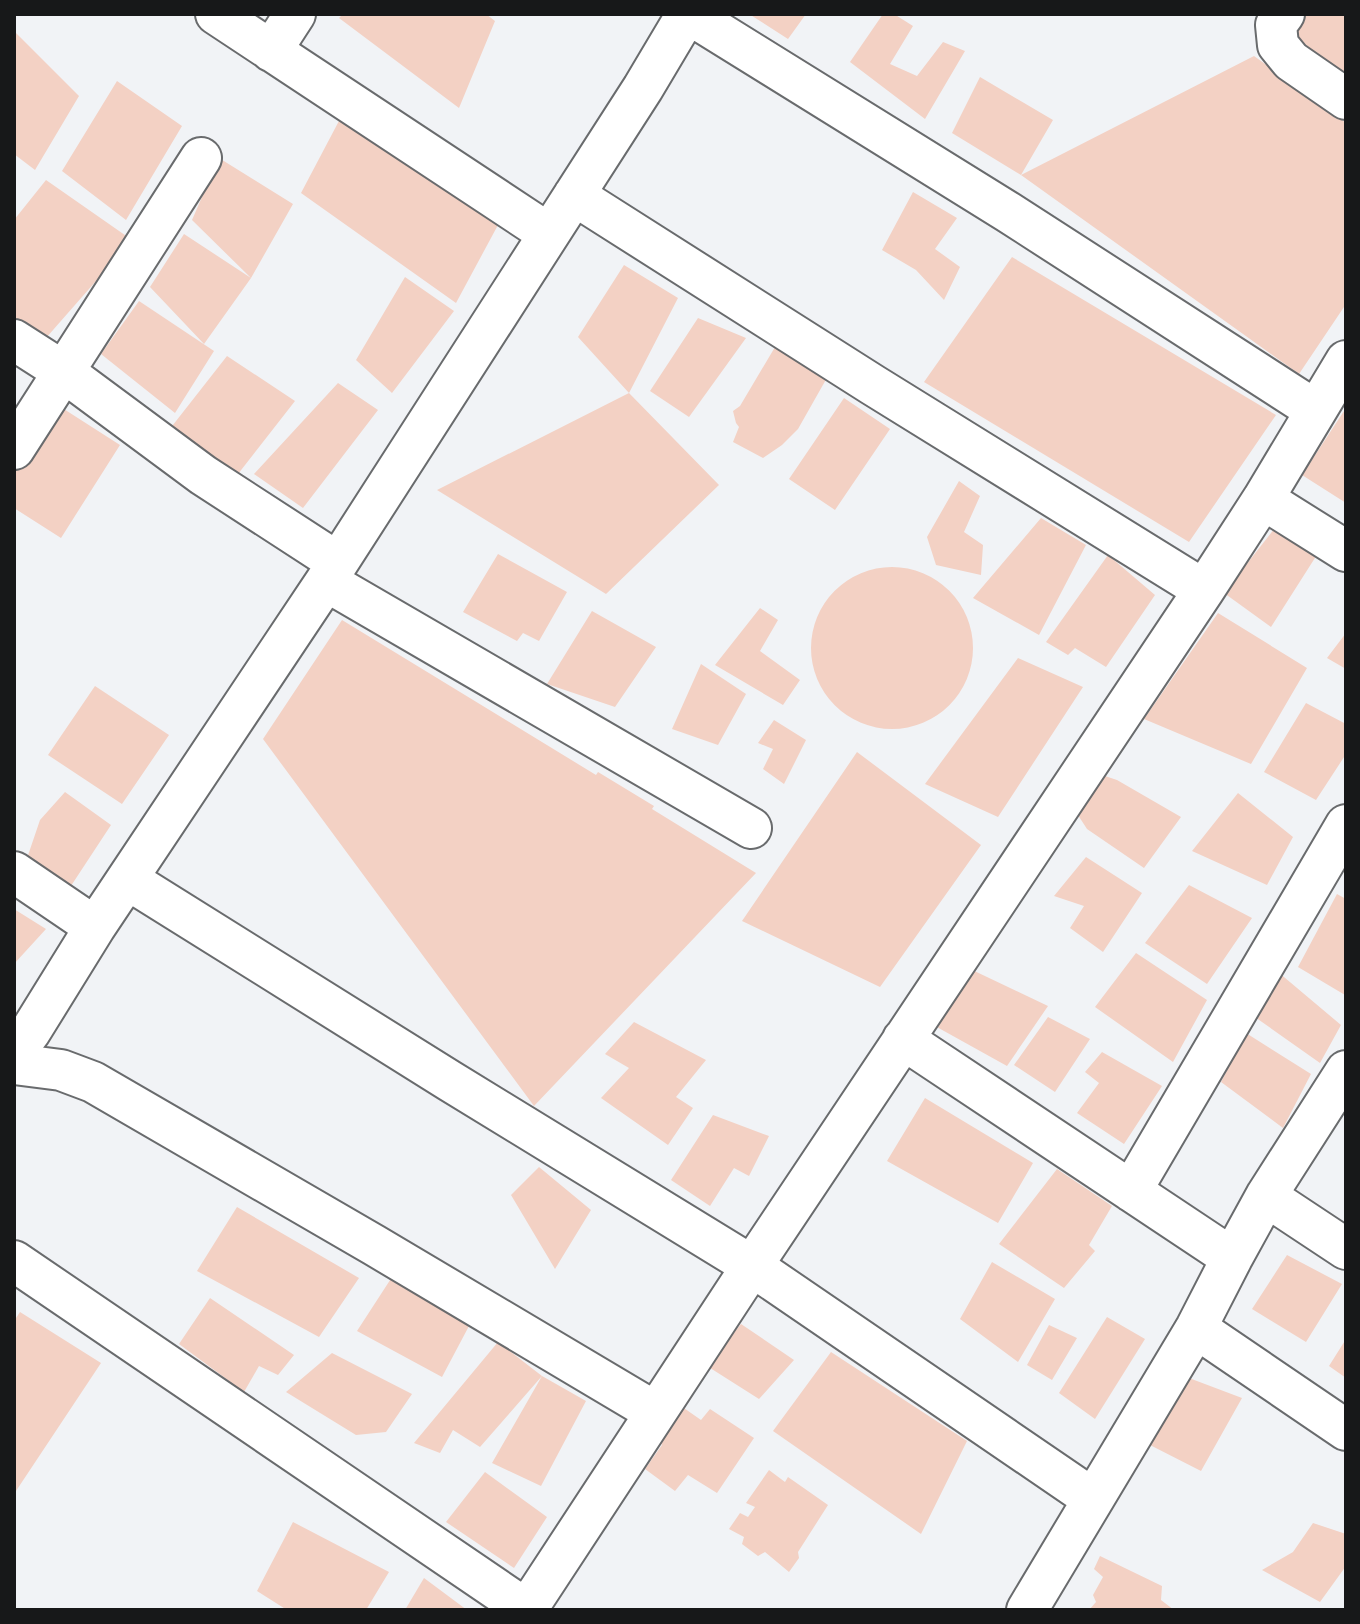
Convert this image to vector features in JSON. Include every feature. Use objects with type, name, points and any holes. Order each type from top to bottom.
[{"type":"street","points":[[216,14],[549,234]]},
{"type":"street","points":[[271,51],[295,14]]},
{"type":"street","points":[[655,1412],[374,1245],[93,1082],[61,1070],[18,1042],[331,572],[688,14],[1008,212],[1315,410]]},
{"type":"street","points":[[1284,14],[1276,25],[1278,45],[1291,61],[1346,99]]},
{"type":"street","points":[[14,449],[201,158]]},
{"type":"street","points":[[574,195],[1204,590]]},
{"type":"street","points":[[14,340],[64,372],[331,572],[751,828]]},
{"type":"street","points":[[14,1261],[527,1610],[655,1412],[1204,590],[1346,361]]},
{"type":"street","points":[[1263,499],[1346,551]]},
{"type":"street","points":[[1131,1191],[1346,825]]},
{"type":"street","points":[[14,872],[95,927]]},
{"type":"street","points":[[127,879],[752,1266],[1093,1499]]},
{"type":"street","points":[[903,1039],[1232,1258]]},
{"type":"street","points":[[1027,1610],[1196,1328],[1266,1196],[1346,1071]]},
{"type":"street","points":[[1266,1196],[1346,1249]]},
{"type":"street","points":[[1196,1328],[1346,1430]]},
{"type":"building","points":[[343,14],[486,14],[495,21],[459,108],[339,18]]},
{"type":"building","points":[[749,14],[806,14],[788,39]]},
{"type":"building","points":[[883,14],[894,14],[913,26],[890,64],[917,76],[943,42],[965,51],[925,119],[850,62]]},
{"type":"building","points":[[1291,14],[1346,14],[1346,75],[1280,28]]},
{"type":"building","points":[[14,31],[79,96],[35,170],[14,154]]},
{"type":"building","points":[[1254,56],[1346,123],[1346,304],[1299,374],[1021,175]]},
{"type":"building","points":[[980,77],[1053,120],[1021,175],[952,133]]},
{"type":"building","points":[[117,81],[182,126],[126,220],[62,171]]},
{"type":"building","points":[[340,119],[498,225],[456,303],[301,193]]},
{"type":"building","points":[[219,158],[293,204],[251,278],[192,220]]},
{"type":"building","points":[[46,180],[132,240],[46,338],[14,317],[14,220]]},
{"type":"building","points":[[913,192],[957,218],[935,249],[960,267],[944,300],[916,270],[882,250]]},
{"type":"building","points":[[184,234],[251,278],[204,344],[150,287]]},
{"type":"building","points":[[1012,257],[1276,415],[1189,542],[924,382]]},
{"type":"building","points":[[624,265],[678,298],[629,393],[578,337]]},
{"type":"building","points":[[405,277],[454,311],[392,393],[356,360]]},
{"type":"building","points":[[139,301],[214,351],[175,413],[101,354]]},
{"type":"building","points":[[698,318],[746,338],[689,417],[650,391]]},
{"type":"building","points":[[778,342],[828,376],[798,429],[763,458],[733,442],[739,427],[733,411],[740,406]]},
{"type":"building","points":[[227,356],[295,401],[238,474],[169,430]]},
{"type":"building","points":[[338,383],[378,410],[303,508],[254,474]]},
{"type":"building","points":[[629,393],[719,485],[606,594],[437,490]]},
{"type":"building","points":[[844,398],[890,429],[835,510],[789,479]]},
{"type":"building","points":[[56,404],[120,445],[61,538],[14,508],[14,469]]},
{"type":"building","points":[[1346,408],[1346,503],[1302,475]]},
{"type":"building","points":[[959,481],[980,496],[964,532],[983,545],[981,575],[936,565],[927,537]]},
{"type":"building","points":[[1041,518],[1086,545],[1039,635],[973,598]]},
{"type":"building","points":[[1278,524],[1320,550],[1271,627],[1224,593]]},
{"type":"building","points":[[498,554],[567,592],[539,641],[523,633],[517,641],[463,612]]},
{"type":"building","points":[[1108,555],[1155,595],[1106,667],[1075,648],[1068,655],[1046,642]]},
{"type":"building","points":[[892,567],[923,573],[949,591],[967,617],[973,648],[967,679],[949,705],[923,723],[892,729],[861,723],[835,705],[817,679],[811,648],[817,617],[835,591],[861,573]]},
{"type":"building","points":[[760,608],[778,620],[760,651],[800,680],[783,705],[715,665]]},
{"type":"building","points":[[592,611],[656,647],[615,707],[547,684]]},
{"type":"building","points":[[1218,613],[1307,668],[1251,764],[1144,719]]},
{"type":"building","points":[[342,620],[596,775],[598,772],[654,806],[652,809],[756,873],[534,1106],[263,739]]},
{"type":"building","points":[[1346,633],[1346,669],[1327,658]]},
{"type":"building","points":[[1018,658],[1083,687],[998,817],[925,784]]},
{"type":"building","points":[[701,664],[746,694],[718,745],[672,729]]},
{"type":"building","points":[[95,686],[169,735],[122,804],[48,755]]},
{"type":"building","points":[[1306,703],[1346,724],[1346,754],[1316,800],[1264,772]]},
{"type":"building","points":[[774,720],[806,740],[784,784],[763,769],[773,749],[758,743]]},
{"type":"building","points":[[857,752],[981,845],[880,987],[742,921]]},
{"type":"building","points":[[1096,773],[1117,780],[1181,817],[1144,868],[1087,829],[1076,812]]},
{"type":"building","points":[[65,792],[111,825],[65,895],[23,870],[40,820]]},
{"type":"building","points":[[1238,793],[1293,837],[1267,885],[1192,851]]},
{"type":"building","points":[[1086,857],[1142,893],[1103,952],[1070,928],[1084,906],[1054,896]]},
{"type":"building","points":[[1189,885],[1252,918],[1207,984],[1145,943]]},
{"type":"building","points":[[1337,894],[1346,899],[1345,995],[1298,967]]},
{"type":"building","points":[[14,909],[46,929],[14,964]]},
{"type":"building","points":[[1136,953],[1207,1000],[1173,1062],[1095,1007]]},
{"type":"building","points":[[966,967],[1048,1006],[1007,1066],[926,1021]]},
{"type":"building","points":[[1278,972],[1341,1025],[1320,1063],[1252,1015]]},
{"type":"building","points":[[1048,1017],[1090,1039],[1055,1092],[1014,1065]]},
{"type":"building","points":[[634,1022],[706,1060],[676,1097],[693,1108],[668,1145],[601,1098],[629,1068],[605,1054]]},
{"type":"building","points":[[1246,1033],[1311,1074],[1283,1128],[1221,1082]]},
{"type":"building","points":[[1102,1052],[1162,1086],[1124,1144],[1077,1113],[1099,1083],[1085,1072]]},
{"type":"building","points":[[925,1098],[1033,1163],[998,1223],[887,1161]]},
{"type":"building","points":[[713,1115],[769,1136],[749,1176],[734,1168],[710,1206],[671,1180]]},
{"type":"building","points":[[539,1167],[591,1210],[555,1269],[511,1195]]},
{"type":"building","points":[[1057,1169],[1112,1206],[1089,1245],[1095,1251],[1064,1288],[999,1244]]},
{"type":"building","points":[[237,1207],[359,1278],[319,1337],[197,1271]]},
{"type":"building","points":[[1287,1255],[1342,1284],[1306,1342],[1252,1309]]},
{"type":"building","points":[[992,1262],[1055,1299],[1018,1362],[960,1319]]},
{"type":"building","points":[[394,1274],[469,1326],[442,1377],[357,1331]]},
{"type":"building","points":[[210,1298],[294,1355],[278,1375],[259,1366],[244,1392],[179,1344]]},
{"type":"building","points":[[20,1312],[101,1363],[14,1494],[14,1321]]},
{"type":"building","points":[[1107,1317],[1145,1339],[1095,1419],[1059,1393]]},
{"type":"building","points":[[741,1324],[794,1360],[759,1399],[707,1366]]},
{"type":"building","points":[[1049,1325],[1077,1338],[1052,1380],[1027,1365]]},
{"type":"building","points":[[1346,1339],[1346,1378],[1329,1366]]},
{"type":"building","points":[[498,1342],[542,1376],[480,1447],[453,1430],[440,1453],[414,1443]]},
{"type":"building","points":[[831,1352],[967,1441],[921,1534],[773,1431]]},
{"type":"building","points":[[332,1353],[412,1394],[386,1432],[356,1435],[286,1392]]},
{"type":"building","points":[[542,1376],[586,1401],[541,1486],[492,1463]]},
{"type":"building","points":[[1189,1378],[1242,1398],[1201,1471],[1148,1444]]},
{"type":"building","points":[[681,1406],[701,1420],[710,1409],[754,1438],[717,1493],[688,1475],[675,1491],[645,1469],[662,1445],[657,1438]]},
{"type":"building","points":[[769,1470],[785,1482],[788,1477],[828,1505],[789,1572],[765,1552],[758,1556],[742,1544],[744,1537],[729,1529],[740,1513],[748,1517],[755,1507],[746,1503]]},
{"type":"building","points":[[485,1472],[547,1517],[514,1568],[446,1522]]},
{"type":"building","points":[[293,1522],[389,1572],[366,1610],[287,1610],[257,1591]]},
{"type":"building","points":[[1313,1523],[1346,1534],[1346,1566],[1320,1602],[1262,1570],[1293,1552]]},
{"type":"building","points":[[1100,1556],[1162,1586],[1161,1600],[1174,1610],[1089,1610],[1096,1602],[1093,1595],[1103,1577],[1094,1569]]},
{"type":"building","points":[[424,1578],[467,1610],[405,1610]]}]
